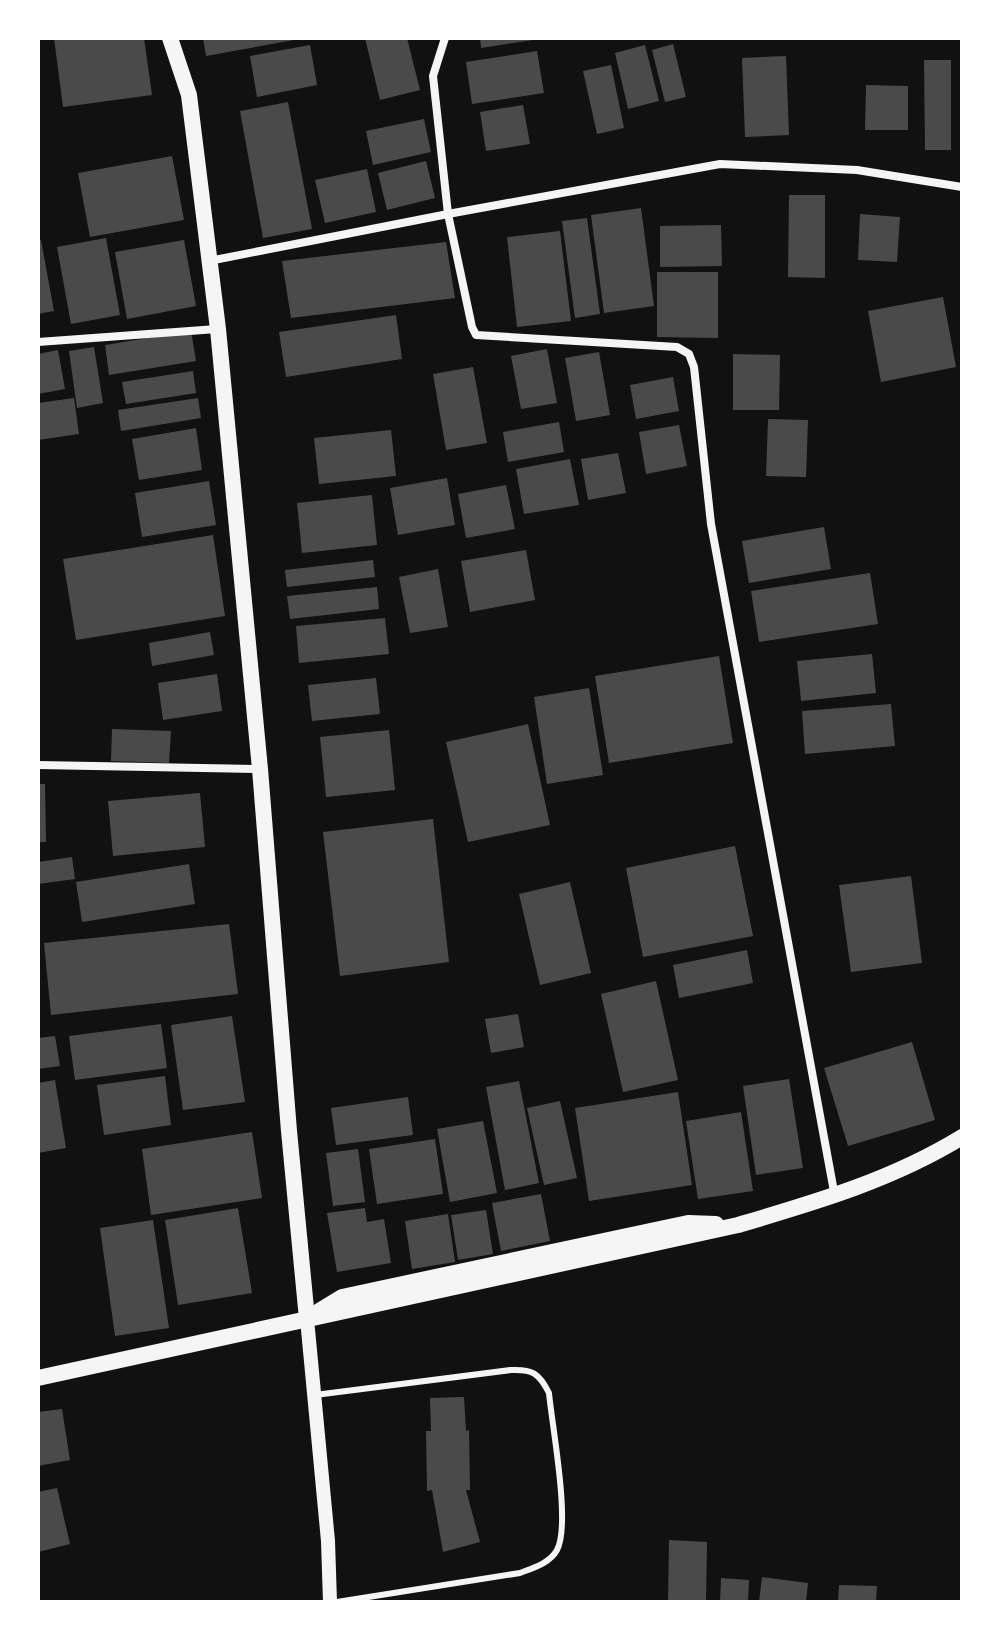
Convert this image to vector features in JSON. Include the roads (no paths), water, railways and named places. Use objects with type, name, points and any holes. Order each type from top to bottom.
[{"type":"main road","points":[[170,38],[189,95],[218,329],[260,769],[307,1319]]},
{"type":"main road","points":[[38,1378],[738,1225],[835,1197],[926,1159],[962,1137]]},
{"type":"street","points":[[445,38],[433,76],[448,214],[476,335],[677,347],[689,354],[694,367],[711,524],[835,1197]]},
{"type":"street","points":[[209,262],[720,164],[857,170],[962,187]]},
{"type":"street","points":[[38,342],[218,329]]},
{"type":"street","points":[[38,765],[260,769]]},
{"type":"street","points":[[307,1319],[328,1541],[330,1602]]},
{"type":"lane","points":[[315,1395],[511,1370],[527,1369],[540,1375],[549,1393],[563,1524],[557,1550],[545,1563],[520,1573],[337,1602]]}]
